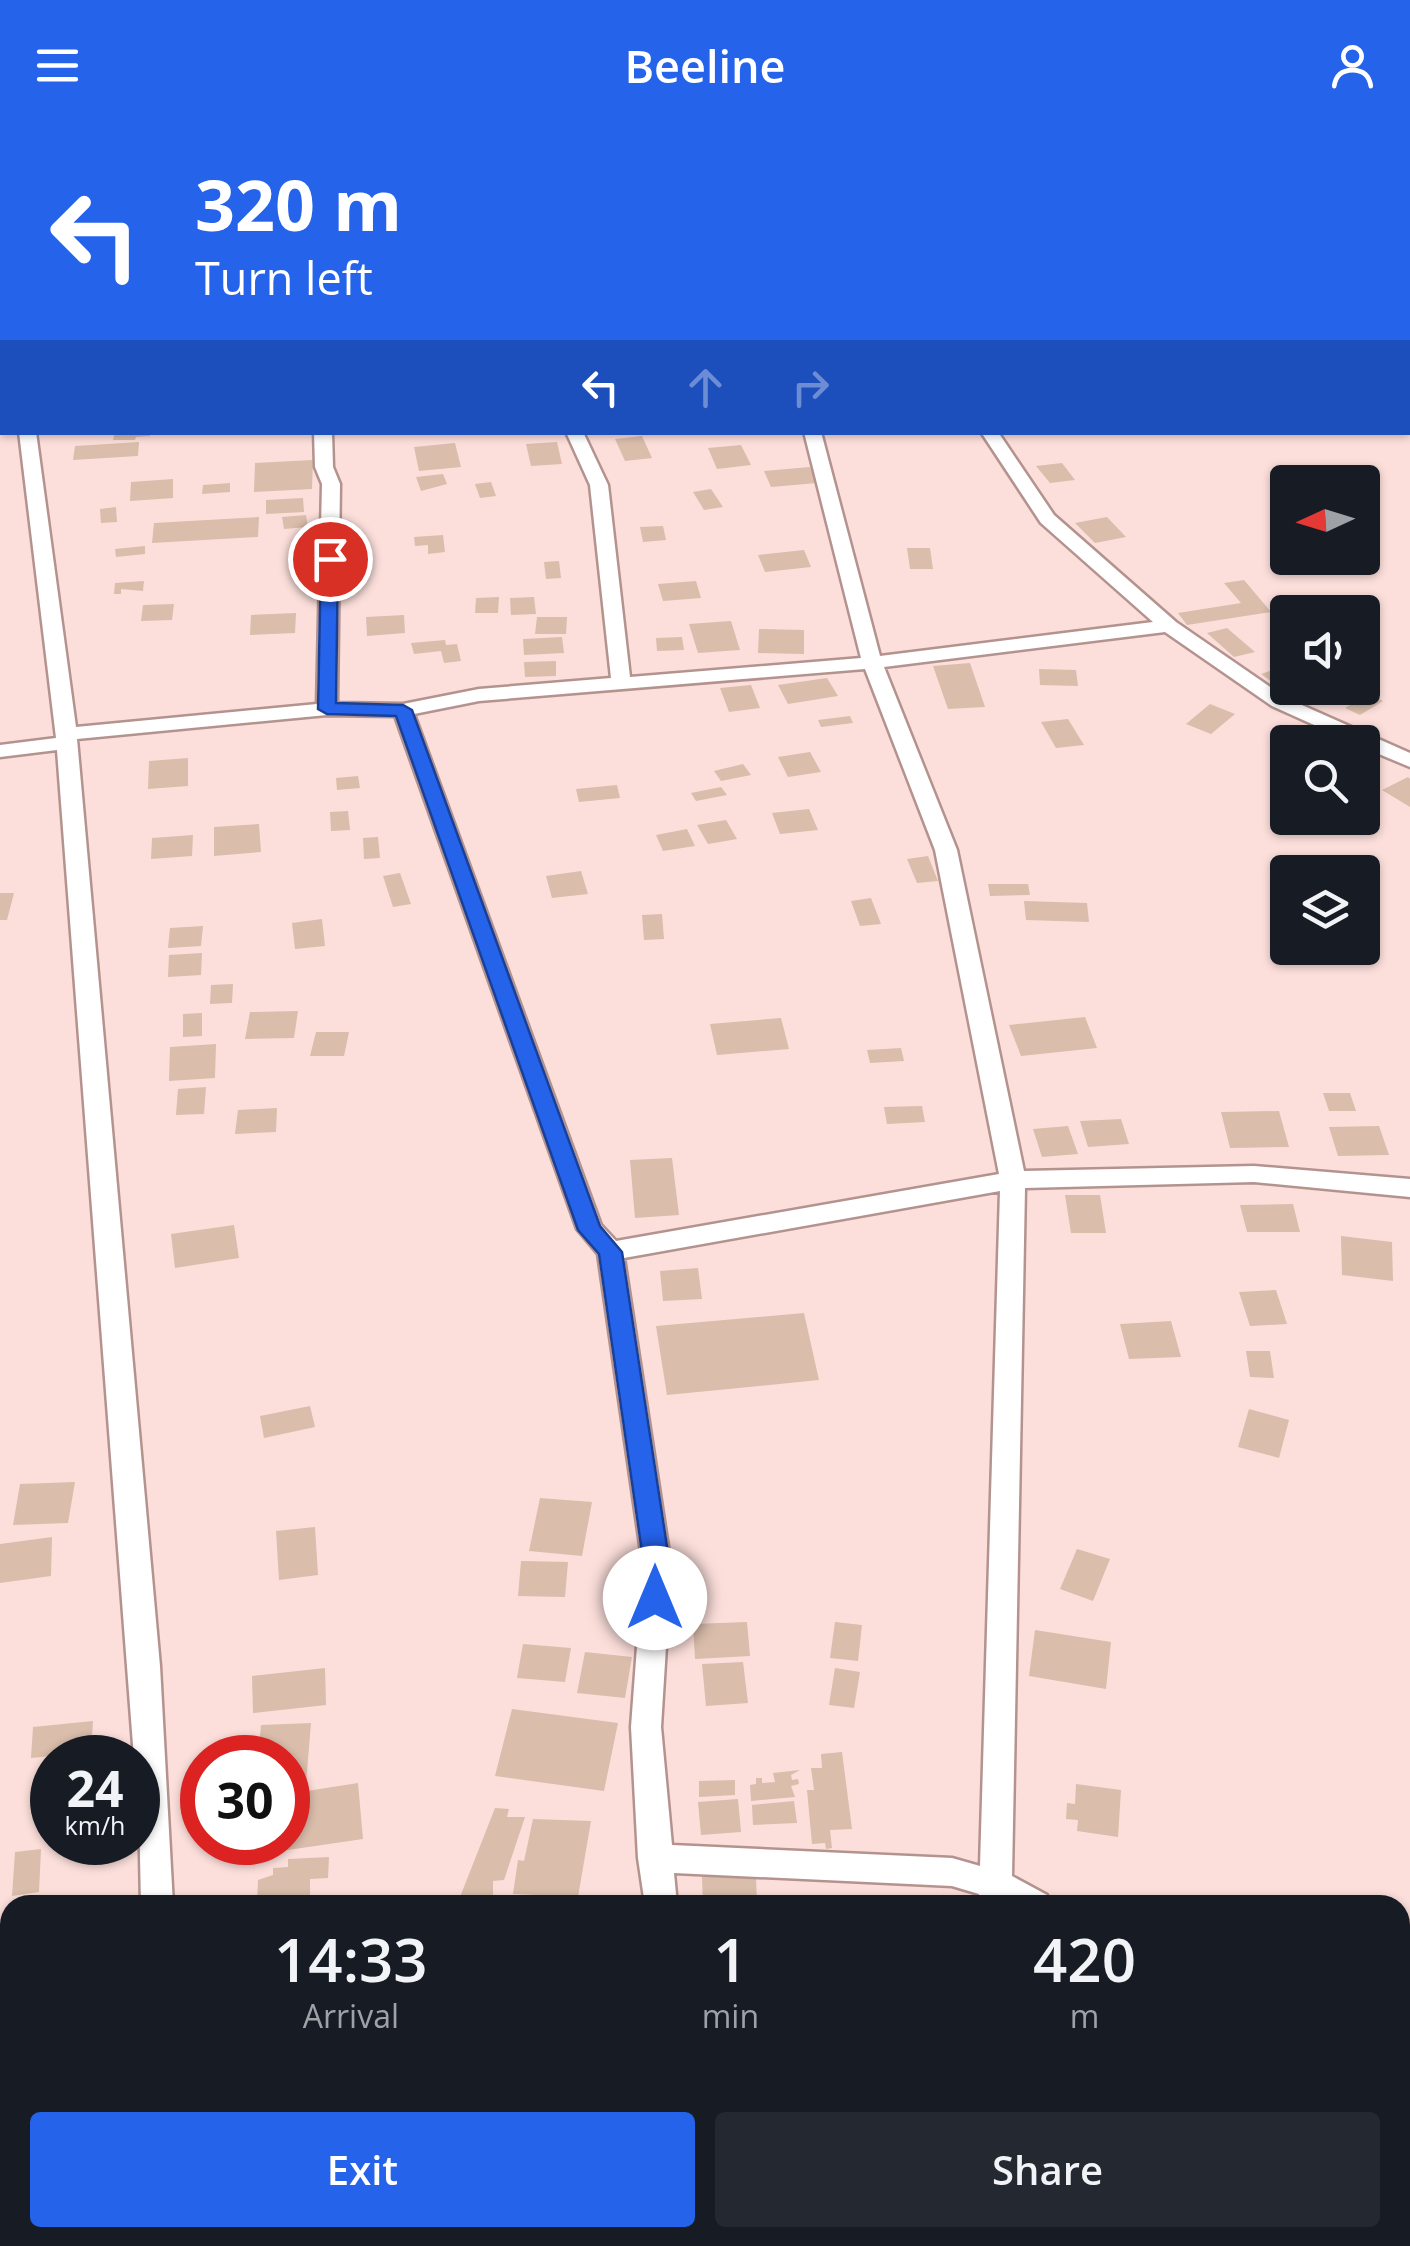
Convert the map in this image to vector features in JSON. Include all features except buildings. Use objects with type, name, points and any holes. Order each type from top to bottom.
[{"type":"street","points":[[27,435],[66,743],[145,1666],[156,1895]]},
{"type":"street","points":[[323,435],[324,467],[331,484],[327,709]]},
{"type":"street","points":[[575,435],[599,484],[621,682]]},
{"type":"street","points":[[654,1858],[952,1872],[997,1895],[1013,1180],[946,850],[872,663],[813,435]]},
{"type":"street","points":[[991,435],[1048,519],[1169,626],[1279,702],[1410,760]]},
{"type":"street","points":[[66,743],[67,735],[105,728],[327,709],[403,710],[479,695],[872,663],[1169,626]]},
{"type":"street","points":[[403,710],[590,1230],[610,1252],[657,1566],[646,1727],[660,1895]]},
{"type":"street","points":[[0,751],[66,743]]},
{"type":"street","points":[[610,1252],[1013,1180],[1254,1174],[1410,1188]]},
{"type":"route","points":[[330,559],[327,709],[403,710],[590,1230],[610,1252],[657,1566],[655,1598]]}]
